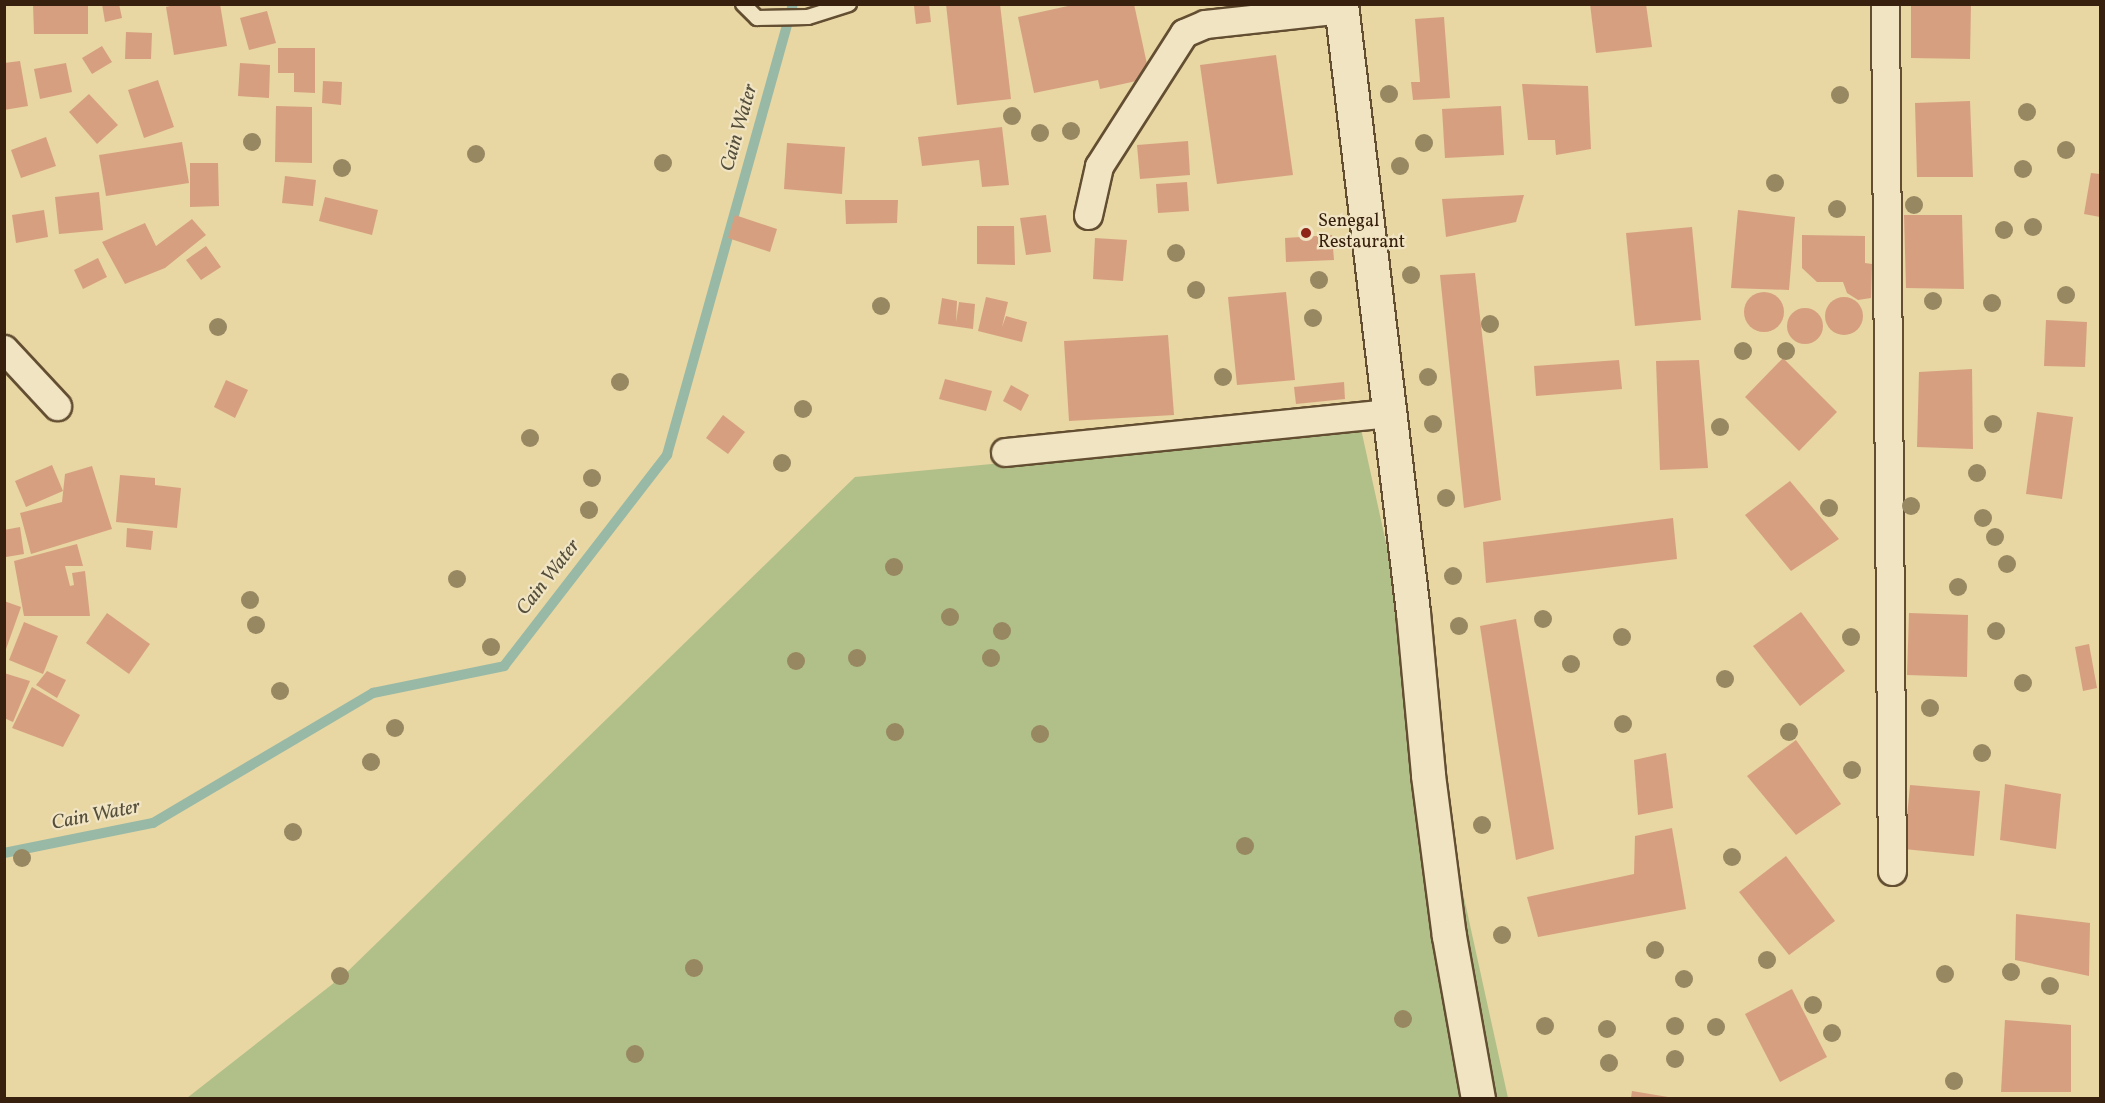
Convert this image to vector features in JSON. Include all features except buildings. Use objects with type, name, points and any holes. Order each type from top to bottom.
[{"type":"main road","points":[[1341,7],[1449,936],[1478,1098]]},
{"type":"street","points":[[1885,4],[1893,871]]},
{"type":"street","points":[[1089,215],[1099,166],[1184,33],[1205,24],[1341,7]]},
{"type":"street","points":[[4,349],[57,406]]},
{"type":"street","points":[[1005,452],[1388,413]]},
{"type":"lane","points":[[743,4],[757,18],[808,17],[849,4]]},
{"type":"green space","points":[[1361,429],[1508,1098],[187,1098],[344,975],[855,477]]},
{"type":"waterway","name":"Cain Water","points":[[4,853],[153,823],[373,693],[504,666],[667,455],[793,4]]},
{"type":"place","name":"Senegal Restaurant","points":[[1306,233]]}]
